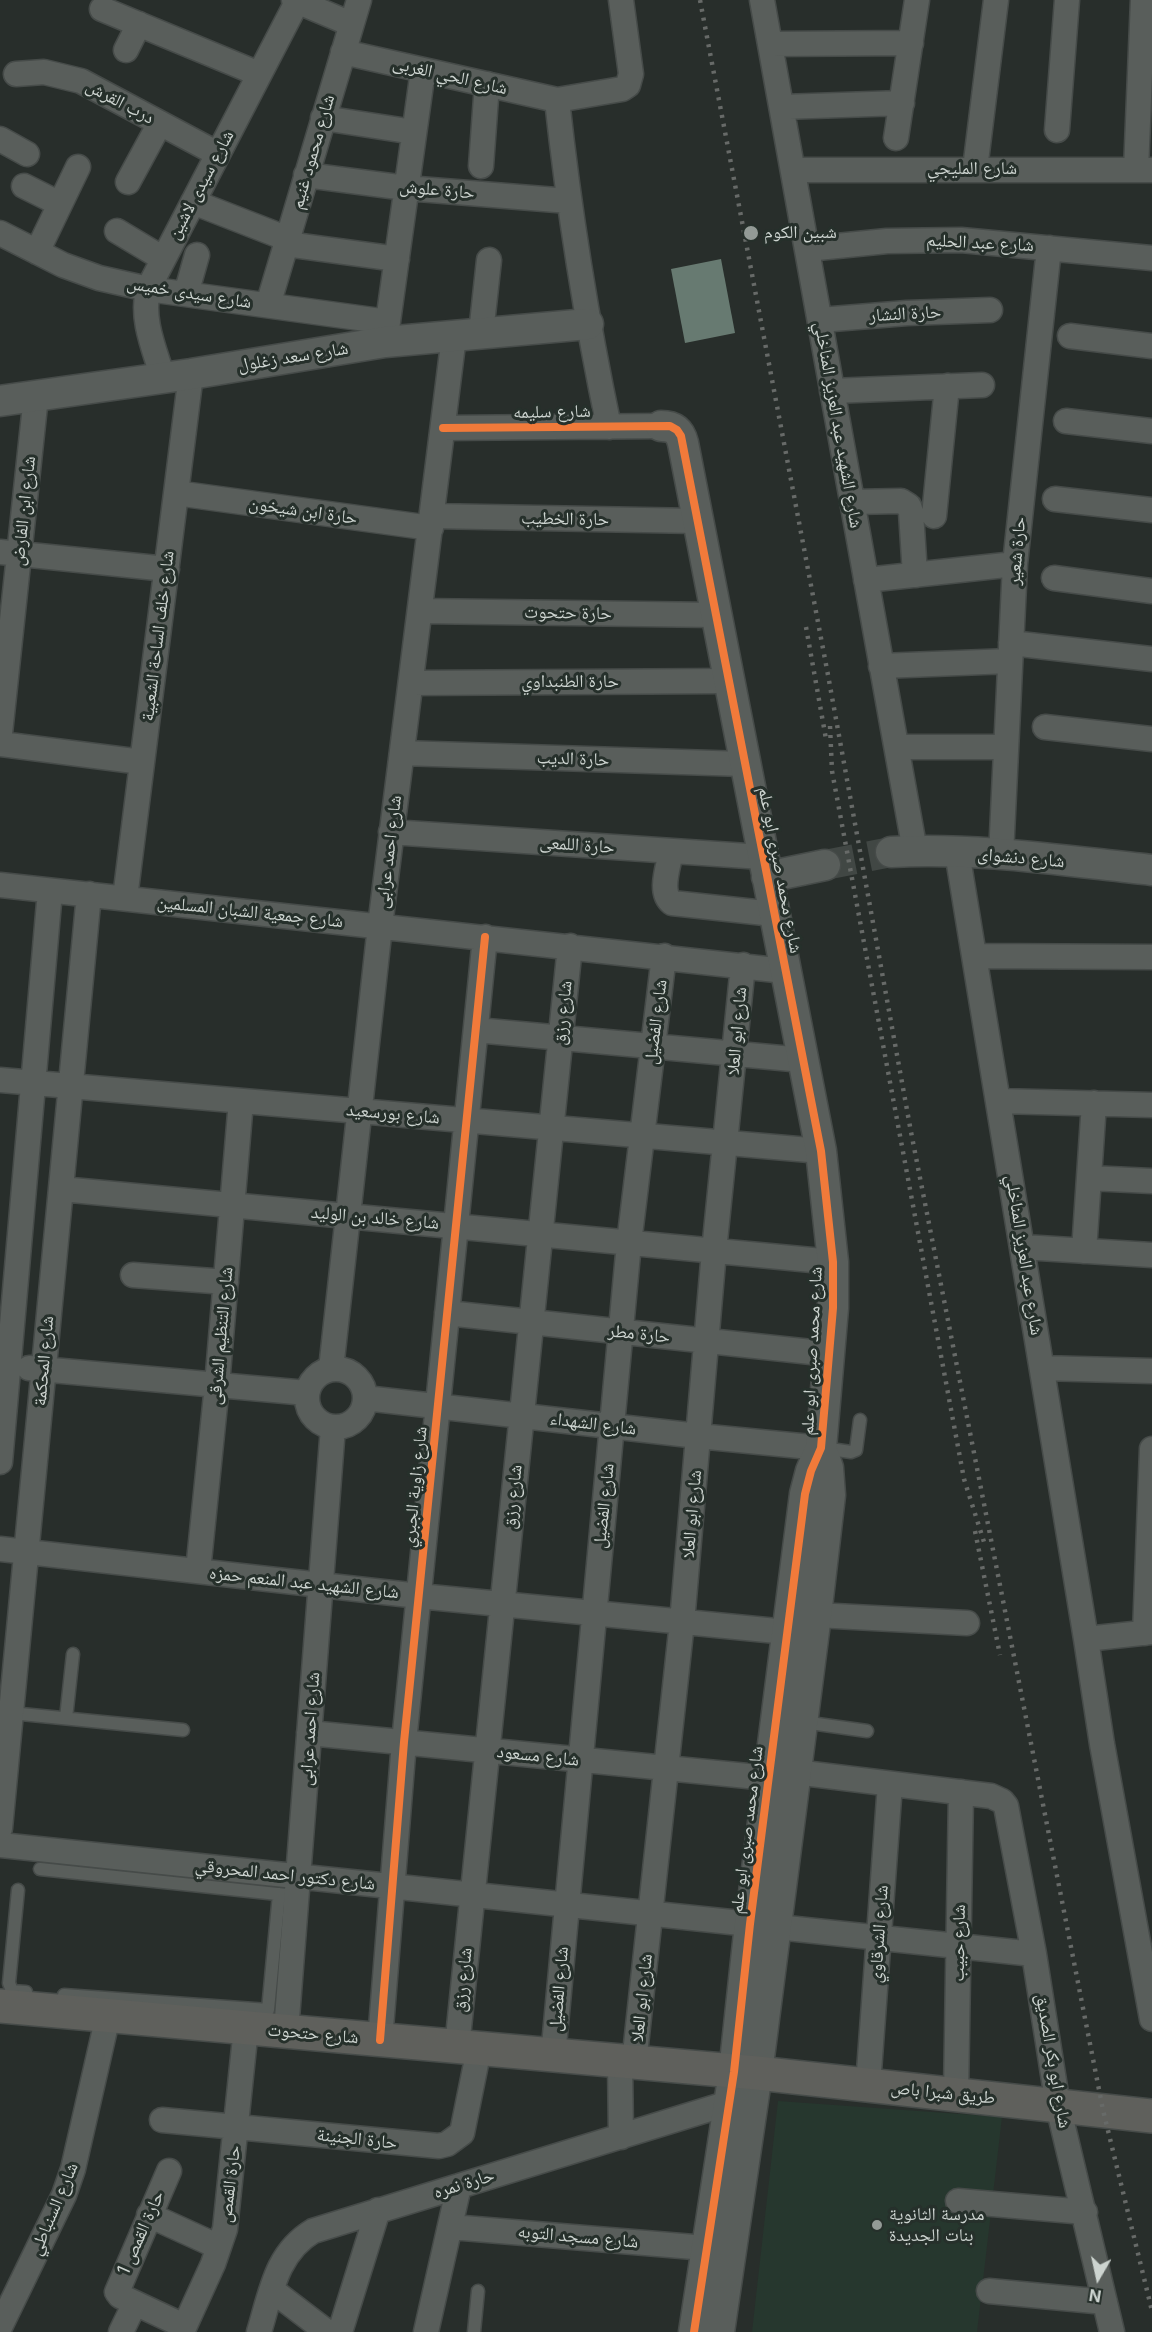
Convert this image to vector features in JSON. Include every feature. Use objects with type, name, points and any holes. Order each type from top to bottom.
[{"type":"main road","name":"شارع حتحوت","points":[[0,2006],[108,2016],[266,2025],[380,2040],[627,2062],[740,2083]]},
{"type":"main road","name":"طريق شبرا باص","points":[[740,2083],[868,2085],[1152,2116]]},
{"type":"street","points":[[296,0],[351,24]]},
{"type":"street","name":"شارع سيدى لاشين","points":[[177,376],[145,319],[144,305],[148,289],[296,0]]},
{"type":"street","name":"شارع محمود غنيم","points":[[268,305],[359,0]]},
{"type":"street","points":[[609,427],[588,324],[568,201],[557,100],[622,89],[628,85],[631,74],[621,0]]},
{"type":"street","name":"شارع الشهيد عبد العزيز المناخلي","points":[[762,0],[897,747],[903,852]]},
{"type":"street","points":[[896,138],[917,0]]},
{"type":"street","points":[[975,169],[996,0]]},
{"type":"street","points":[[1057,130],[1067,0]]},
{"type":"street","points":[[1143,0],[1144,170]]},
{"type":"street","points":[[102,9],[259,74]]},
{"type":"street","points":[[126,50],[139,24]]},
{"type":"street","points":[[770,44],[911,43]]},
{"type":"street","name":"شارع الحي الغربى","points":[[343,52],[557,100]]},
{"type":"street","points":[[386,332],[423,70]]},
{"type":"street","name":"درب القرش","points":[[16,74],[44,72],[69,76],[92,86],[218,154]]},
{"type":"street","points":[[481,166],[487,84]]},
{"type":"street","points":[[782,107],[902,103]]},
{"type":"street","points":[[323,118],[414,132]]},
{"type":"street","points":[[128,182],[160,123]]},
{"type":"street","points":[[0,139],[27,154]]},
{"type":"street","points":[[37,252],[78,166]]},
{"type":"street","name":"شارع المليجي","points":[[793,170],[1144,170]]},
{"type":"street","name":"حارة علوش","points":[[306,175],[406,188],[568,201]]},
{"type":"street","points":[[24,186],[60,204]]},
{"type":"street","points":[[193,202],[287,242],[397,259]]},
{"type":"street","points":[[117,231],[162,258]]},
{"type":"street","name":"شارع سيدى خميس","points":[[0,233],[63,265],[99,278],[148,289],[268,305],[386,332]]},
{"type":"street","name":"شارع عبد الحليم","points":[[807,249],[922,239],[961,240],[1152,258]]},
{"type":"street","name":"حارة شعير","points":[[1001,855],[1015,564],[1049,248]]},
{"type":"street","points":[[186,294],[196,255]]},
{"type":"street","name":"شارع احمد عرابى","points":[[331,1369],[380,926],[443,428],[489,260]]},
{"type":"street","name":"حارة النشار","points":[[819,321],[907,313],[990,310]]},
{"type":"street","name":"شارع سعد زغلول","points":[[0,401],[177,376],[386,332],[467,334],[588,324]]},
{"type":"street","points":[[1070,336],[1152,346]]},
{"type":"street","name":"شارع خلف الساحة الشعبية","points":[[125,898],[176,493],[177,376]]},
{"type":"street","points":[[832,391],[981,385]]},
{"type":"street","points":[[934,516],[947,386]]},
{"type":"street","name":"شارع ابن الفارض","points":[[0,733],[10,553],[36,396]]},
{"type":"street","points":[[1066,421],[1152,431]]},
{"type":"street","name":"شارع سليمه","points":[[443,428],[661,426]]},
{"type":"street","name":"شارع محمد صبرى ابو علم","points":[[661,426],[670,426],[681,436],[821,1151],[832,1262],[830,1354],[821,1448],[811,1471],[805,1494],[788,1632],[789,1721]]},
{"type":"street","name":"حارة ابن شيخون","points":[[176,493],[431,522]]},
{"type":"street","points":[[1055,500],[1152,510]]},
{"type":"street","points":[[852,502],[901,501],[909,506],[915,575]]},
{"type":"street","name":"حارة الخطيب","points":[[431,522],[697,521]]},
{"type":"street","points":[[10,553],[167,569]]},
{"type":"street","points":[[866,580],[1015,564]]},
{"type":"street","points":[[1054,578],[1152,591]]},
{"type":"street","name":"حارة حتحوت","points":[[420,611],[716,615]]},
{"type":"street","points":[[881,666],[1011,652],[1152,659]]},
{"type":"street","name":"حارة الطنبداوي","points":[[411,683],[728,681]]},
{"type":"street","points":[[1045,727],[1152,740]]},
{"type":"street","points":[[0,744],[142,762]]},
{"type":"street","points":[[897,747],[1006,747]]},
{"type":"street","name":"حارة الديب","points":[[402,753],[744,764]]},
{"type":"street","name":"حارة اللمعى","points":[[392,832],[671,851],[765,867]]},
{"type":"street","points":[[671,851],[664,891],[672,903],[774,914]]},
{"type":"street","name":"شارع دنشواى","points":[[903,852],[1001,855],[1152,870]]},
{"type":"street","name":"شارع عبد العزيز المناخلي","points":[[957,852],[976,956],[1042,1368],[1096,1638],[1102,1744],[1152,2019]]},
{"type":"street","points":[[765,867],[825,865]]},
{"type":"street","name":"شارع جمعية الشبان المسلمين","points":[[0,885],[785,971]]},
{"type":"street","points":[[0,1462],[4,1366],[50,891]]},
{"type":"street","name":"شارع المحكمة","points":[[0,1828],[89,894]]},
{"type":"street","name":"شارع زاوية الجبري","points":[[380,2040],[404,1742],[485,937]]},
{"type":"street","name":"شارع رزق","points":[[468,2048],[472,1894],[570,946]]},
{"type":"street","name":"شارع الفضيل","points":[[553,2056],[629,1243],[664,956]]},
{"type":"street","points":[[976,956],[1152,957]]},
{"type":"street","name":"شارع ابو العلا","points":[[621,2137],[627,2062],[651,1913],[668,1768],[714,1251],[743,965]]},
{"type":"street","points":[[476,1030],[803,1060]]},
{"type":"street","name":"شارع بورسعيد","points":[[0,1080],[821,1151]]},
{"type":"street","name":"شارع التنظيم الشرقى","points":[[198,1571],[218,1385],[241,1101]]},
{"type":"street","points":[[999,1101],[1152,1105]]},
{"type":"street","points":[[1084,1251],[1094,1103]]},
{"type":"street","points":[[1089,1178],[1152,1181]]},
{"type":"street","name":"شارع خالد بن الوليد","points":[[61,1189],[832,1262]]},
{"type":"street","points":[[1023,1247],[1152,1255]]},
{"type":"street","points":[[133,1275],[226,1282]]},
{"type":"street","name":"حارة مطر","points":[[447,1313],[830,1354]]},
{"type":"street","points":[[4,1366],[307,1393]]},
{"type":"street","points":[[1042,1368],[1152,1371]]},
{"type":"street","points":[[331,1369],[348,1371],[364,1389],[364,1407],[352,1423],[343,1427],[333,1427],[316,1420],[306,1402],[307,1393],[315,1377],[331,1369]]},
{"type":"street","name":"شارع الشهداء","points":[[365,1398],[698,1437],[821,1448]]},
{"type":"street","name":"شارع احمد عرابى","points":[[266,2025],[291,1889],[309,1733],[333,1427]]},
{"type":"street","name":"شارع محمد صبرى ابو علم","points":[[694,2332],[706,2248],[740,2083],[789,1721],[816,1615],[830,1495],[828,1468],[821,1448]]},
{"type":"street","points":[[1096,1638],[1149,1633],[1152,1449]]},
{"type":"street","name":"شارع الشهيد عبد المنعم حمزه","points":[[0,1549],[419,1596],[788,1632]]},
{"type":"street","points":[[816,1615],[967,1623]]},
{"type":"street","name":"شارع مسعود","points":[[309,1733],[668,1768],[890,1784],[991,1796]]},
{"type":"street","name":"شارع الشرقاوي","points":[[868,2085],[890,1784]]},
{"type":"street","name":"شارع حبيب","points":[[956,2094],[961,1792]]},
{"type":"street","name":"شارع ابو بكر الصديق","points":[[991,1796],[1002,1801],[1008,1812],[1035,1954],[1058,2106],[1113,2332]]},
{"type":"street","name":"شارع دكتور احمد المحروقي","points":[[0,1845],[291,1889],[393,1886],[1035,1954]]},
{"type":"street","name":"شارع السنباطي","points":[[0,2327],[64,2196],[74,2169],[108,2016]]},
{"type":"street","name":"حارة القمص","points":[[183,2329],[219,2247],[228,2210],[237,2127],[266,2025]]},
{"type":"street","name":"حارة الجنينة","points":[[162,2120],[430,2147],[447,2144],[462,2133],[465,2126],[468,2048]]},
{"type":"street","name":"شارع محمد صبرى ابو علم","points":[[719,2332],[740,2083]]},
{"type":"street","name":"حارة نمره","points":[[259,2332],[284,2258],[302,2238],[327,2226],[621,2137],[740,2083]]},
{"type":"street","name":"حارة القمص 1","points":[[169,2170],[117,2289],[120,2296],[183,2329]]},
{"type":"street","points":[[426,2332],[459,2186]]},
{"type":"street","points":[[958,2201],[1085,2212]]},
{"type":"street","points":[[340,2332],[378,2211]]},
{"type":"street","points":[[149,2215],[219,2247]]},
{"type":"street","name":"شارع مسجد التوبه","points":[[451,2227],[706,2248]]},
{"type":"street","points":[[272,2290],[327,2332]]},
{"type":"street","points":[[989,2291],[1105,2302]]},
{"type":"street","points":[[121,2332],[135,2303]]},
{"type":"lane","points":[[821,1448],[851,1452],[856,1450],[860,1419]]},
{"type":"lane","points":[[66,1718],[73,1654]]},
{"type":"lane","points":[[11,1713],[183,1730]]},
{"type":"lane","points":[[789,1721],[867,1731]]},
{"type":"lane","points":[[40,1869],[291,1889]]},
{"type":"lane","points":[[18,1890],[9,1988],[12,1991],[41,1993],[266,2025]]},
{"type":"lane","points":[[474,2332],[478,2290]]},
{"type":"shaded area","name":"مدرسة الثانوية بنات الجديدة","points":[[778,2101],[1002,2117],[977,2332],[752,2332]]},
{"type":"building","points":[[721,259],[735,333],[685,343],[671,269]]},
{"type":"tunnel","points":[[825,865],[891,852]]},
{"type":"railway","points":[[700,0],[828,675],[911,1132],[1103,2110],[1152,2311]]},
{"type":"railway","points":[[806,627],[826,739]]},
{"type":"railway","points":[[830,726],[832,771],[964,1479],[984,1542]]},
{"type":"railway","points":[[975,1531],[1000,1655]]},
{"type":"cycle path","points":[[443,428],[670,426],[681,436],[821,1151],[833,1262],[833,1308],[821,1448],[811,1471],[805,1494],[750,1924],[734,2072],[694,2332]]},
{"type":"cycle path","points":[[380,2040],[404,1742],[485,937]]},
{"type":"place","name":"شبين الكوم","points":[[751,233]]},
{"type":"place","name":"مدرسة الثانوية بنات الجديدة","points":[[877,2225]]}]
